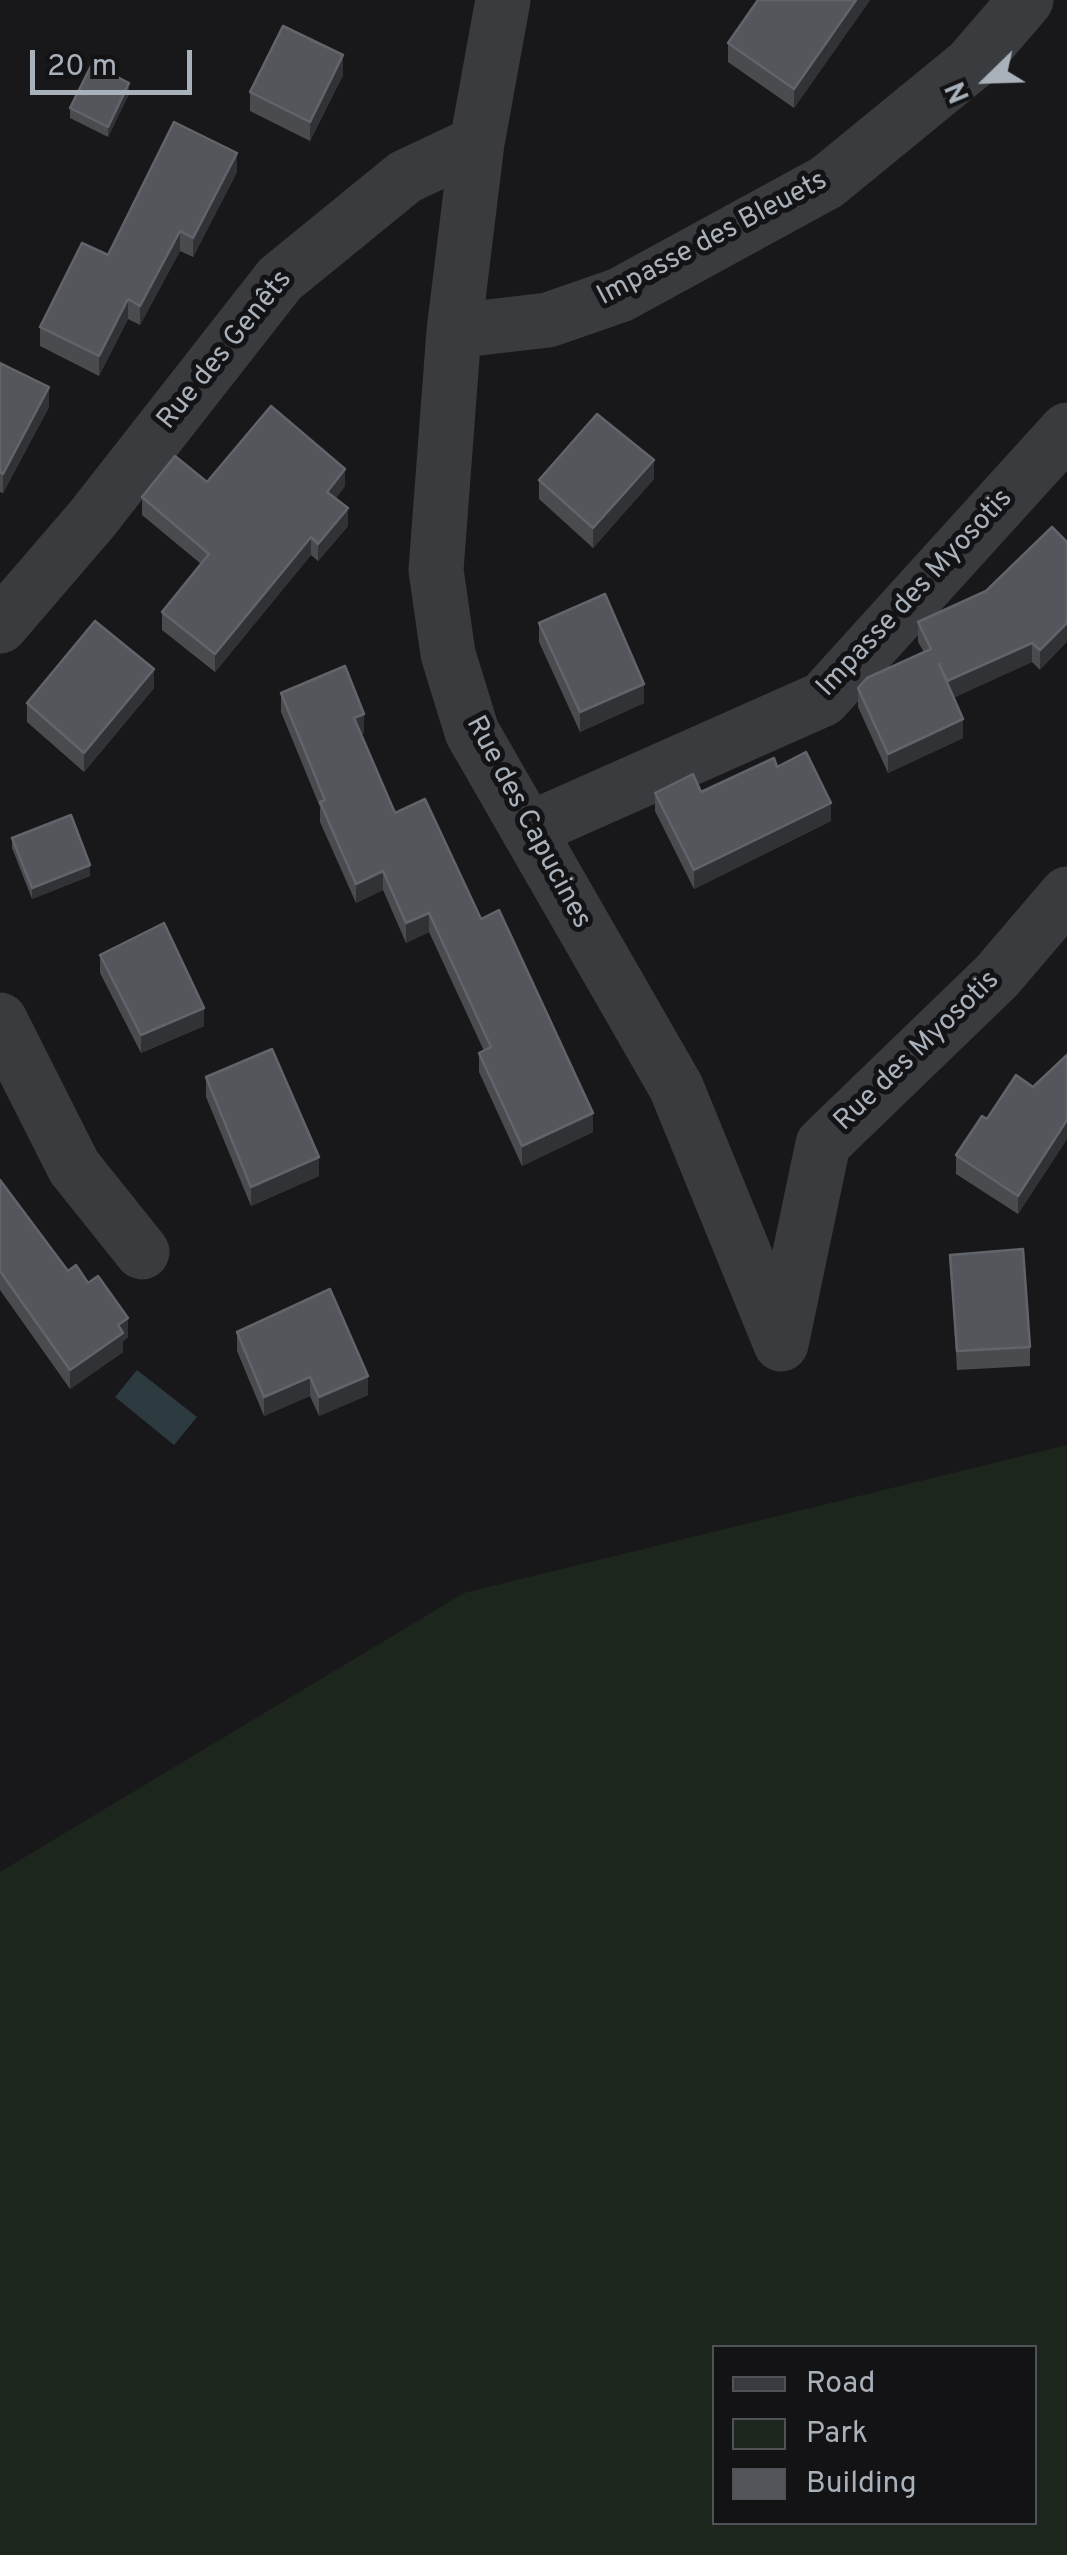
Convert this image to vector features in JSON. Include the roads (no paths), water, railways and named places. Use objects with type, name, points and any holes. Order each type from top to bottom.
[{"type":"street","points":[[476,144],[503,0]]},
{"type":"street","name":"Impasse des Bleuets","points":[[454,331],[548,320],[620,295],[827,182],[970,64],[1026,0]]},
{"type":"street","name":"Rue des Capucines","points":[[476,144],[454,331],[436,570],[446,637],[472,732],[676,1086],[782,1344]]},
{"type":"street","name":"Rue des Genêts","points":[[0,626],[92,520],[280,279],[405,177],[476,144]]},
{"type":"street","name":"Impasse des Myosotis","points":[[528,830],[824,698],[1067,430]]},
{"type":"street","name":"Rue des Myosotis","points":[[782,1344],[822,1144],[997,976],[1067,894]]},
{"type":"street","points":[[0,1020],[74,1166],[142,1252]]}]
